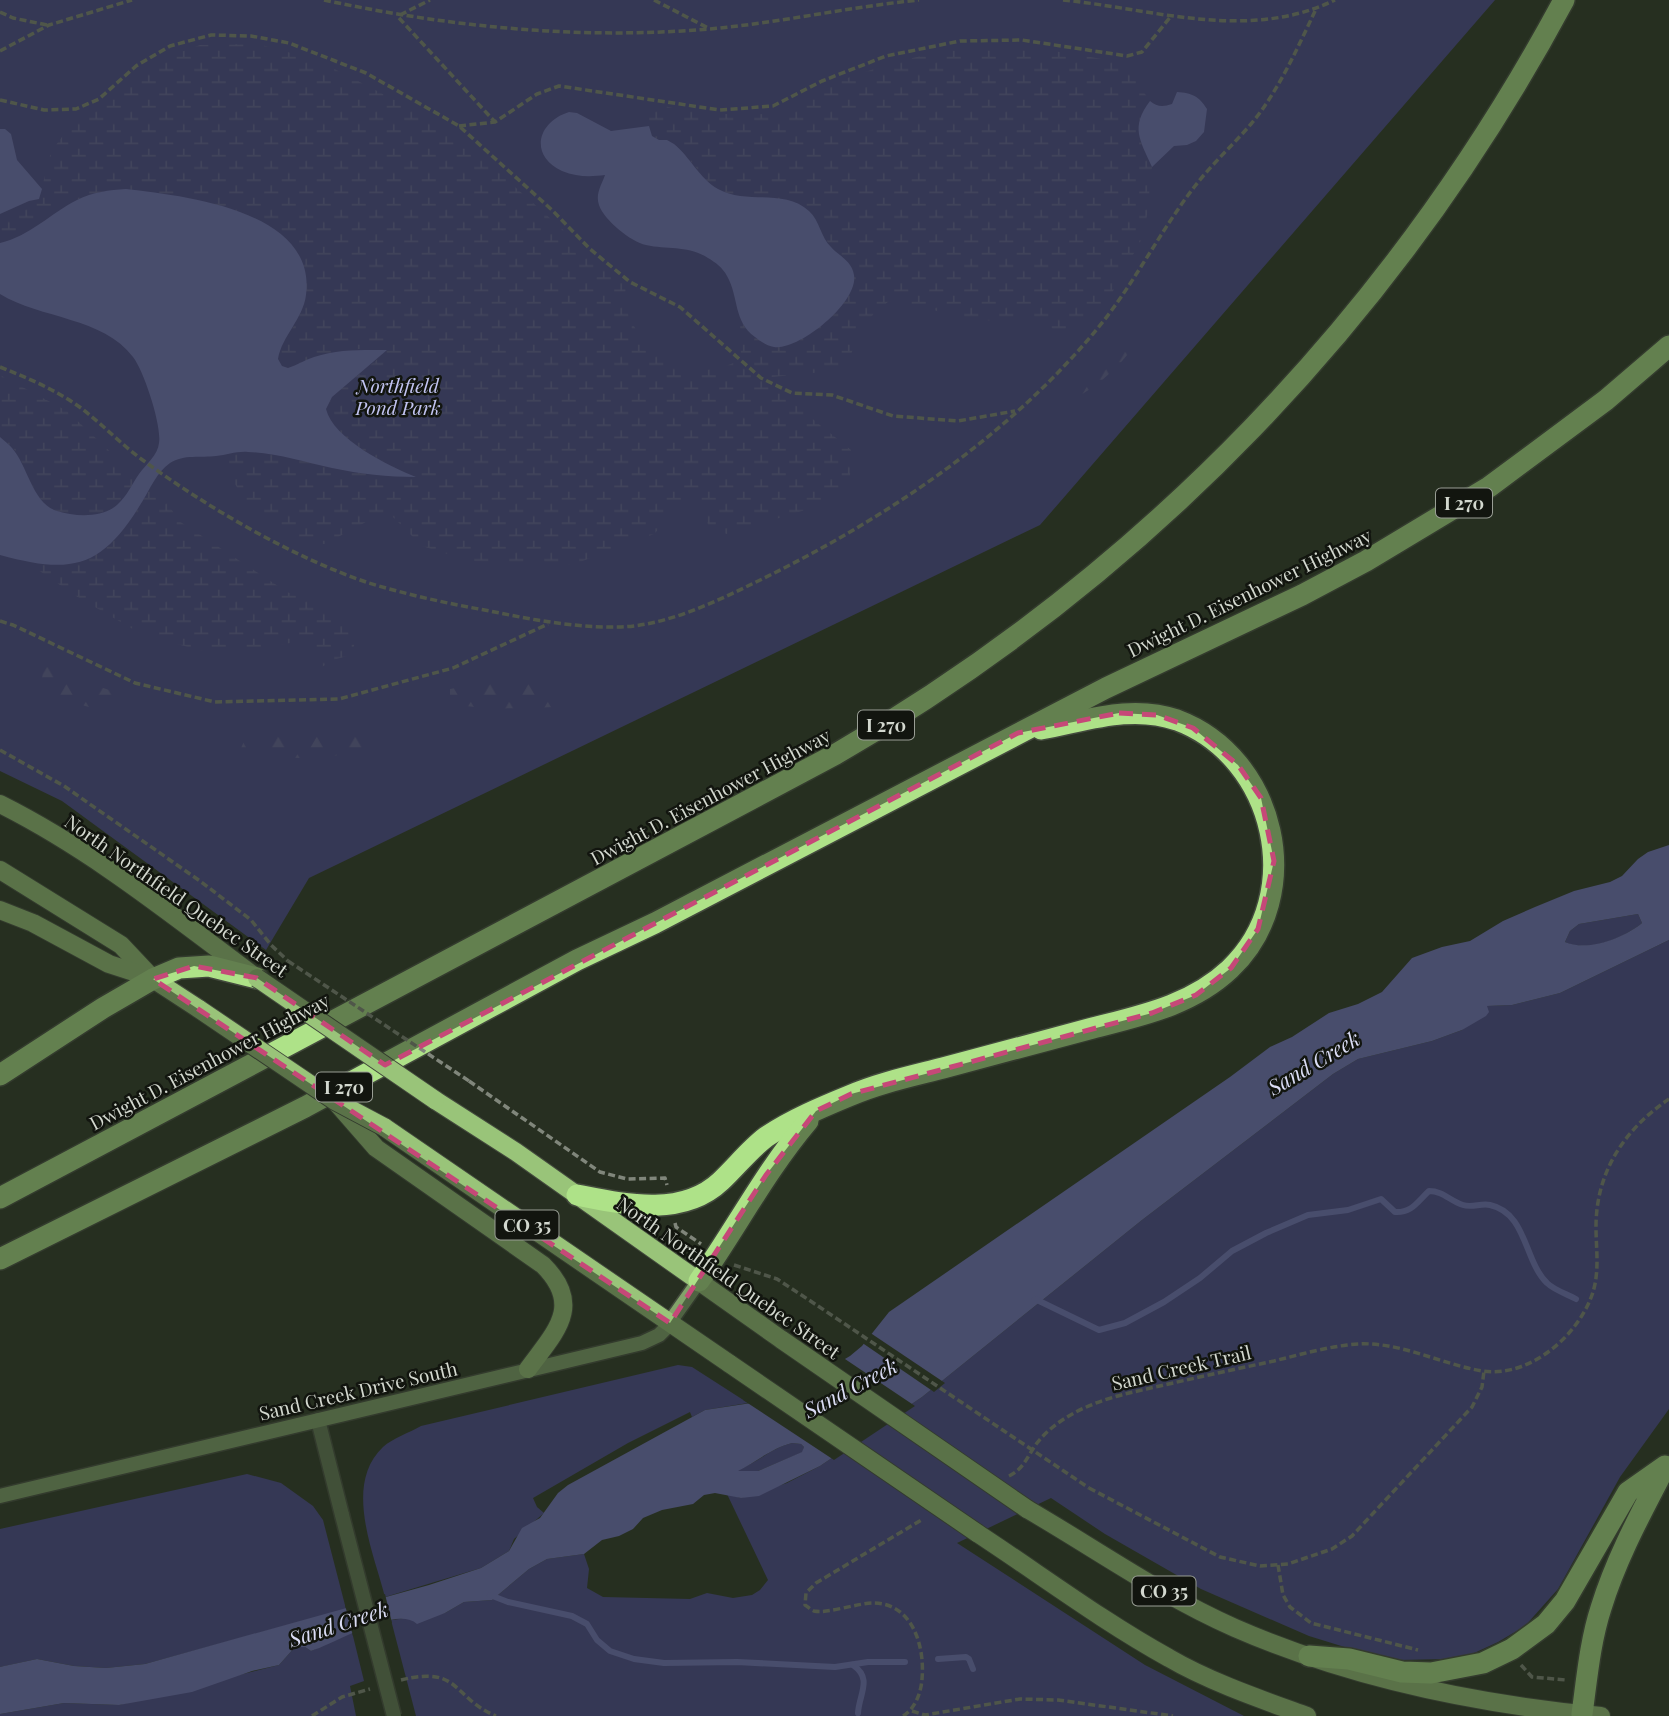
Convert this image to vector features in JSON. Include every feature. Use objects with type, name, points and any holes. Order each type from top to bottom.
[{"type":"highway","name":"Dwight D. Eisenhower Highway","points":[[0,1198],[825,760],[918,704],[1039,620],[1121,553],[1210,473],[1261,422],[1336,336],[1410,243],[1466,165],[1517,85],[1564,0]]},
{"type":"highway","name":"Dwight D. Eisenhower Highway","points":[[0,1259],[305,1107],[577,961],[655,923],[1116,682],[1302,595],[1429,525],[1489,487],[1550,444],[1669,346]]},
{"type":"highway","points":[[577,1195],[629,1205],[651,1206],[686,1200],[719,1184],[766,1138],[852,1094],[1152,1013],[1196,995],[1231,968],[1247,950],[1258,929],[1266,908],[1274,861],[1268,818],[1251,780],[1224,751],[1193,728],[1176,720],[1138,713],[1100,716],[1018,733]]},
{"type":"highway","points":[[0,1075],[66,1031],[153,979],[179,968],[194,966],[228,969],[257,978]]},
{"type":"highway","points":[[699,1281],[766,1175],[816,1111]]},
{"type":"highway","points":[[1309,1656],[1349,1659],[1402,1672],[1431,1673],[1483,1663],[1512,1649],[1546,1624],[1565,1601],[1628,1492],[1667,1463]]},
{"type":"highway","points":[[1588,1715],[1593,1639],[1604,1599],[1628,1538],[1667,1463]]},
{"type":"main road","name":"North Northfield Quebec Street","points":[[0,804],[107,867],[257,978],[577,1195],[1027,1509],[1186,1604],[1234,1628],[1371,1677],[1507,1706],[1588,1715]]},
{"type":"main road","name":"CO 35","points":[[0,870],[121,946],[153,979],[335,1101],[384,1127],[1082,1605],[1171,1660],[1307,1716]]},
{"type":"main road","points":[[0,910],[56,934],[109,964],[153,979]]},
{"type":"main road","points":[[335,1101],[376,1148],[526,1252],[554,1275],[562,1289],[565,1304],[563,1317],[528,1369]]},
{"type":"main road","name":"Sand Creek Drive South","points":[[0,1496],[642,1343],[659,1335],[699,1281]]},
{"type":"street","points":[[318,1420],[394,1716]]},
{"type":"path","points":[[0,51],[50,25],[132,0]]},
{"type":"path","points":[[324,0],[398,16],[569,33],[710,29],[919,0]]},
{"type":"path","points":[[398,16],[430,0]]},
{"type":"path","points":[[654,0],[710,29]]},
{"type":"path","points":[[1063,0],[1231,23],[1273,20],[1315,9],[1335,0]]},
{"type":"path","points":[[0,367],[32,379],[79,407],[165,476],[288,549],[368,582],[449,603],[550,623],[623,627],[663,620],[713,603],[793,564],[861,526],[933,480],[1017,411],[1099,327],[1196,184],[1254,121],[1294,55],[1315,9]]},
{"type":"path","points":[[0,12],[12,18],[50,25]]},
{"type":"path","points":[[459,126],[495,122],[537,94],[559,86],[720,110],[773,106],[822,81],[887,56],[960,41],[1023,40],[1127,56],[1142,52],[1172,15]]},
{"type":"path","points":[[398,16],[495,122]]},
{"type":"path","points":[[0,100],[44,110],[76,109],[99,99],[136,66],[170,46],[211,35],[251,36],[289,43],[366,73],[459,126],[630,282],[680,307],[761,378],[792,393],[832,395],[893,416],[958,421],[1017,411]]},
{"type":"path","points":[[0,621],[135,683],[215,702],[339,699],[453,668],[550,623]]},
{"type":"path","points":[[0,750],[64,786],[229,902],[251,920],[271,946],[288,961],[600,1172],[627,1180],[665,1178],[666,1183]]},
{"type":"path","name":"Sand Creek Trail","points":[[1004,1479],[1016,1473],[1037,1443],[1070,1415],[1104,1399],[1154,1387],[1348,1344],[1391,1346],[1483,1371],[1512,1368],[1550,1352],[1573,1329],[1590,1301],[1595,1285],[1597,1207],[1605,1175],[1620,1145],[1630,1132],[1669,1099]]},
{"type":"path","points":[[674,1219],[676,1227],[699,1242]]},
{"type":"path","points":[[736,1266],[777,1279],[1089,1488],[1220,1557],[1245,1564],[1278,1565],[1320,1555],[1352,1536],[1472,1407],[1482,1387],[1483,1371]]},
{"type":"path","points":[[904,1716],[912,1711],[922,1686],[923,1668],[916,1632],[908,1618],[891,1607],[875,1602],[814,1611],[805,1605],[806,1592],[816,1583],[932,1514]]},
{"type":"path","points":[[1278,1565],[1283,1595],[1290,1607],[1311,1623],[1406,1649],[1428,1652]]},
{"type":"path","points":[[1516,1657],[1532,1677],[1566,1680]]},
{"type":"path","points":[[912,1711],[925,1715],[1020,1699],[1058,1700],[1172,1716]]},
{"type":"highlighted area","points":[[1119,713],[1157,715],[1193,728],[1238,765],[1261,798],[1274,861],[1258,929],[1231,968],[1196,995],[1152,1013],[851,1094],[816,1111],[766,1175],[670,1323],[153,979],[194,966],[257,978],[385,1065],[1018,733]]},
{"type":"green space","name":"Northfield Pond Park","points":[[0,0],[1495,0],[1040,525],[309,878],[266,950],[62,801],[0,771]]},
{"type":"green space","points":[[258,44],[317,60],[449,128],[625,285],[628,313],[641,337],[661,356],[686,368],[714,369],[741,360],[740,319],[748,332],[799,341],[839,310],[838,252],[830,247],[819,224],[771,198],[732,195],[718,189],[708,182],[683,152],[651,136],[650,126],[644,125],[645,110],[651,101],[676,109],[766,114],[790,107],[830,85],[895,62],[947,51],[984,47],[1024,48],[1123,63],[1150,101],[1143,110],[1138,136],[1152,167],[1145,233],[1102,311],[1062,335],[1033,316],[973,322],[927,308],[889,301],[865,322],[844,370],[762,378],[851,450],[850,476],[838,500],[727,534],[709,529],[703,503],[685,501],[654,534],[572,565],[470,561],[422,546],[392,516],[379,515],[325,544],[307,543],[251,508],[216,456],[240,452],[269,454],[372,475],[414,477],[376,458],[350,440],[339,431],[326,409],[338,392],[386,350],[359,349],[288,368],[282,366],[279,355],[301,309],[305,275],[250,216],[184,198],[126,189],[105,191],[74,201],[30,231],[0,243],[0,214],[39,199],[51,152],[72,123],[156,61],[200,45]]},
{"type":"green space","points":[[1124,333],[1135,334],[1132,348],[1125,358],[1089,390],[1059,404],[1055,397],[1059,388],[1088,373]]},
{"type":"green space","points":[[0,375],[67,411],[137,477],[119,505],[103,514],[86,516],[60,512],[46,505],[36,492],[18,455],[0,437]]},
{"type":"green space","points":[[154,482],[179,521],[287,592],[326,608],[349,624],[356,639],[351,655],[333,660],[322,667],[310,646],[299,641],[262,649],[203,651],[143,635],[76,596],[28,563],[75,562],[92,557],[106,548],[130,520]]},
{"type":"green space","points":[[51,665],[87,683],[116,692],[119,698],[117,708],[97,709],[66,698],[42,679],[43,669]]},
{"type":"green space","points":[[502,679],[550,684],[561,700],[554,707],[476,707],[450,703],[450,689]]},
{"type":"green space","points":[[259,731],[286,737],[358,735],[369,740],[367,750],[304,758],[272,756],[241,748],[247,735]]},
{"type":"green space","points":[[1638,914],[1642,923],[1616,939],[1584,946],[1565,942],[1570,931],[1579,924]]},
{"type":"green space","points":[[1669,940],[1669,1409],[1620,1477],[1558,1589],[1525,1626],[1472,1654],[1447,1659],[1398,1660],[1364,1653],[1309,1636],[1201,1589],[1105,1534],[1051,1498],[957,1543],[1145,1665],[1244,1716],[416,1716],[391,1620],[445,1613],[464,1602],[492,1600],[529,1569],[547,1559],[584,1554],[589,1569],[587,1588],[603,1597],[690,1599],[707,1593],[733,1598],[752,1595],[768,1580],[727,1494],[741,1498],[787,1483],[820,1466],[922,1397],[1142,1220],[1333,1074],[1358,1059],[1432,1041],[1462,1030],[1486,1006],[1512,1005],[1560,993]]},
{"type":"green space","points":[[678,1365],[692,1367],[748,1403],[705,1410],[692,1417],[690,1412],[628,1443],[533,1498],[544,1513],[514,1539],[509,1551],[481,1568],[385,1597],[369,1540],[363,1500],[365,1480],[371,1463],[383,1447],[421,1426]]},
{"type":"green space","points":[[792,1443],[801,1444],[804,1447],[803,1452],[758,1471],[735,1471],[777,1448]]},
{"type":"green space","points":[[247,1474],[281,1483],[313,1506],[323,1520],[346,1609],[145,1664],[106,1668],[74,1666],[37,1659],[0,1667],[0,1529]]},
{"type":"green space","points":[[352,1632],[364,1681],[350,1686],[356,1716],[0,1716],[64,1703],[119,1705],[279,1665],[295,1647],[305,1647],[311,1651]]},
{"type":"water","points":[[1177,92],[1195,96],[1207,109],[1204,132],[1196,141],[1174,146],[1152,167],[1139,134],[1140,118],[1150,101],[1160,106],[1172,104]]},
{"type":"water","points":[[569,112],[577,113],[611,131],[649,126],[652,136],[674,144],[706,180],[729,194],[777,198],[799,204],[813,215],[828,243],[851,266],[853,286],[847,298],[825,323],[798,341],[774,347],[761,342],[743,324],[731,284],[719,265],[693,251],[646,245],[633,240],[612,223],[599,205],[598,193],[605,175],[584,176],[568,173],[552,165],[545,157],[541,148],[544,131],[550,123]]},
{"type":"water","points":[[0,129],[11,134],[17,160],[42,189],[39,199],[0,214]]},
{"type":"water","points":[[126,189],[212,203],[242,213],[269,226],[291,244],[304,266],[306,295],[301,312],[278,359],[282,366],[288,368],[332,353],[387,350],[332,397],[326,409],[339,431],[350,441],[378,459],[416,477],[353,472],[258,453],[240,452],[181,458],[161,471],[127,524],[99,553],[83,561],[66,564],[25,561],[0,555],[0,437],[18,456],[36,492],[49,507],[81,515],[105,512],[118,504],[158,447],[158,424],[147,386],[133,357],[120,344],[89,326],[34,309],[0,294],[0,243],[31,230],[83,197]]},
{"type":"water","name":"Sand Creek","points":[[1669,845],[1669,940],[1560,993],[1512,1005],[1487,1006],[1489,1012],[1486,1016],[1462,1030],[1432,1041],[1358,1059],[1333,1074],[1142,1220],[922,1397],[820,1466],[759,1496],[741,1498],[715,1493],[704,1495],[693,1504],[662,1510],[643,1518],[633,1529],[619,1536],[602,1540],[584,1554],[547,1559],[529,1569],[492,1600],[464,1602],[417,1624],[407,1619],[395,1619],[365,1628],[311,1651],[305,1647],[295,1647],[279,1665],[252,1671],[192,1692],[119,1705],[64,1703],[0,1714],[0,1667],[37,1659],[74,1666],[106,1668],[145,1664],[481,1568],[509,1551],[522,1528],[540,1518],[558,1493],[568,1485],[705,1410],[758,1402],[794,1389],[850,1356],[862,1346],[889,1312],[1270,1047],[1292,1037],[1329,1013],[1358,1004],[1382,992],[1412,958],[1442,947],[1470,941],[1503,921],[1535,907],[1574,891],[1610,882],[1622,876],[1648,852]],"holes":[[[1638,914],[1642,923],[1616,938],[1584,945],[1565,942],[1570,931],[1579,924]],[[792,1443],[801,1444],[804,1447],[802,1452],[758,1471],[738,1471]]]},
{"type":"pier","points":[[869,1332],[945,1383],[934,1392],[861,1342]]},
{"type":"pier","points":[[842,1357],[915,1406],[834,1460],[743,1400],[758,1398],[793,1386]]},
{"type":"pier","points":[[385,1594],[392,1623],[353,1636],[345,1605]]},
{"type":"waterway","points":[[1035,1299],[1099,1330],[1125,1323],[1164,1302],[1200,1278],[1232,1251],[1266,1233],[1308,1215],[1348,1210],[1381,1199],[1395,1212],[1406,1211],[1429,1191],[1463,1205],[1490,1205],[1502,1210],[1518,1227],[1539,1274],[1557,1290],[1576,1299]]},
{"type":"waterway","points":[[490,1595],[508,1602],[572,1616],[587,1624],[597,1640],[610,1651],[634,1659],[664,1663],[737,1662],[835,1667],[868,1662],[905,1662]]},
{"type":"waterway","points":[[938,1659],[966,1657],[973,1669]]},
{"type":"waterway","points":[[853,1665],[859,1670],[864,1681],[858,1713]]}]
